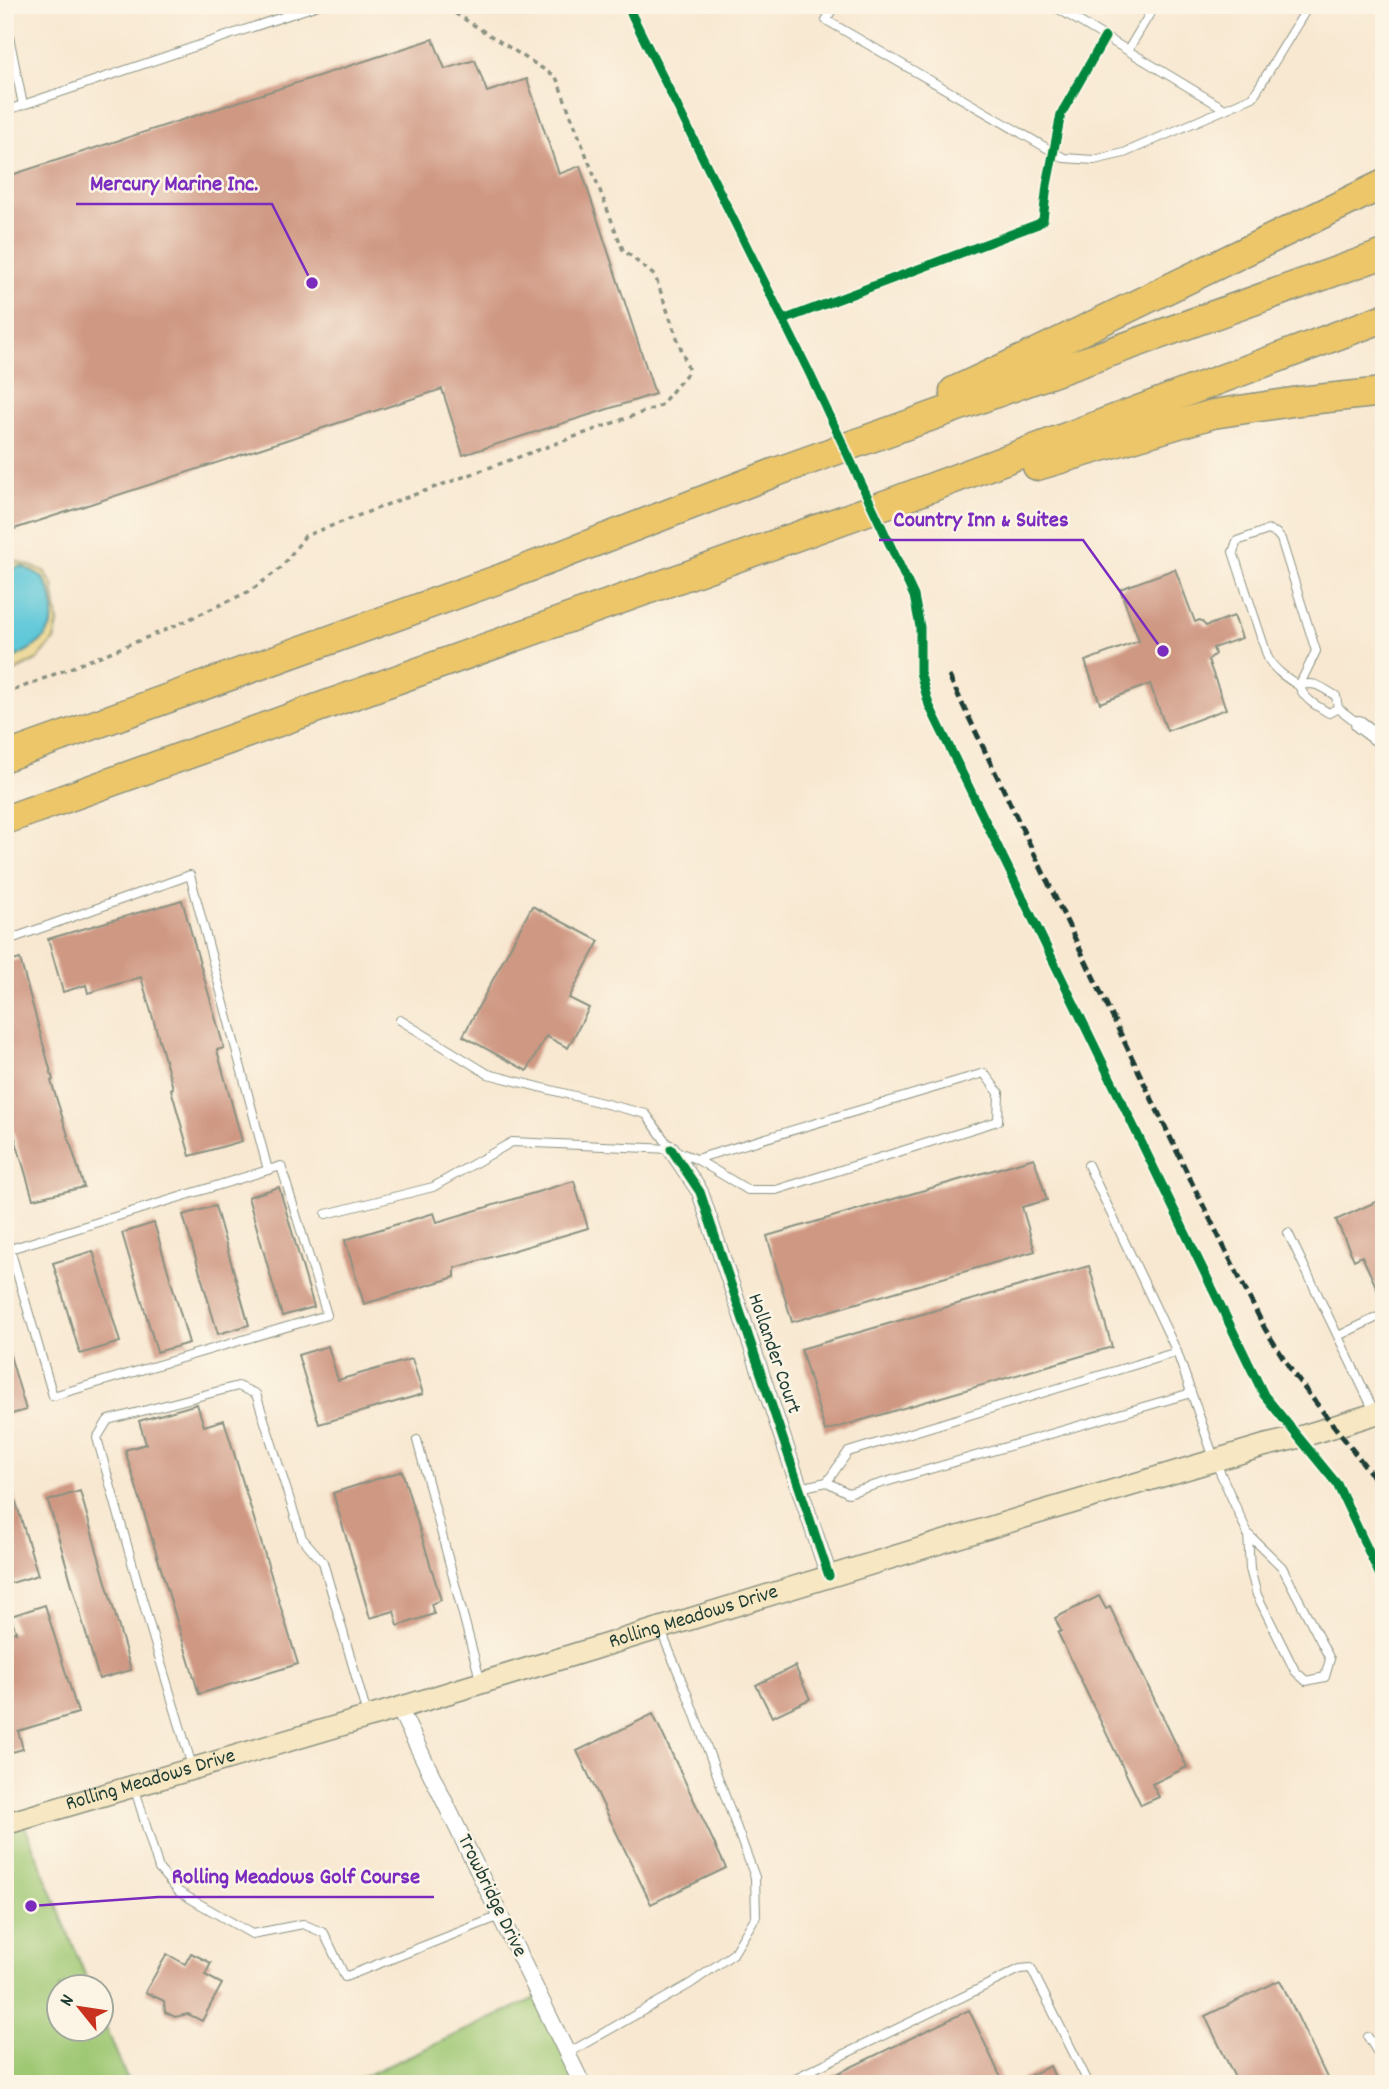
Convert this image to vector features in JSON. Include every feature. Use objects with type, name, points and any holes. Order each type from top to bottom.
[{"type":"highway","points":[[776,472],[1042,350],[1384,184]]},
{"type":"highway","points":[[5,757],[502,578],[776,472],[1384,254]]},
{"type":"highway","points":[[5,820],[898,500],[1384,318]]},
{"type":"highway","points":[[898,500],[1050,462],[1213,414],[1384,392]]},
{"type":"main road","name":"Rolling Meadows Drive","points":[[5,1824],[400,1708],[829,1576],[1380,1412]]},
{"type":"street","points":[[1359,724],[1384,743]]},
{"type":"street","name":"Hollander Court","points":[[671,1149],[700,1192],[829,1576]]},
{"type":"street","name":"Trowbridge Drive","points":[[400,1708],[583,2084]]},
{"type":"lane","points":[[5,111],[318,5]]},
{"type":"lane","points":[[835,5],[826,20],[1064,158],[1094,160],[1124,153],[1253,97],[1309,5]]},
{"type":"lane","points":[[1052,5],[1226,109]]},
{"type":"lane","points":[[1128,51],[1155,5]]},
{"type":"lane","points":[[5,17],[23,105]]},
{"type":"lane","points":[[1299,687],[1316,650],[1281,539],[1268,530],[1237,541],[1233,552],[1268,658],[1280,674],[1299,687],[1305,699],[1329,713],[1338,708]]},
{"type":"lane","points":[[1299,687],[1308,683],[1315,684],[1336,696],[1338,708],[1359,724]]},
{"type":"lane","points":[[5,941],[190,875],[268,1170]]},
{"type":"lane","points":[[400,1020],[488,1074],[646,1114],[671,1149]]},
{"type":"lane","points":[[326,1214],[433,1187],[512,1142],[671,1149],[696,1159],[748,1190],[776,1190],[998,1121],[999,1093],[984,1073],[696,1159]]},
{"type":"lane","points":[[1088,1165],[1177,1352],[1215,1461],[1248,1534],[1251,1569],[1257,1595],[1295,1671],[1306,1681],[1325,1677],[1330,1659],[1282,1567],[1248,1534]]},
{"type":"lane","points":[[5,1234],[8,1250],[53,1396],[327,1315],[281,1166],[8,1250]]},
{"type":"lane","points":[[1288,1233],[1338,1336],[1380,1412]]},
{"type":"lane","points":[[1338,1336],[1384,1314]]},
{"type":"lane","points":[[827,1482],[848,1452],[1177,1352]]},
{"type":"lane","points":[[193,1769],[97,1438],[108,1420],[238,1386],[256,1394],[302,1538],[323,1562],[368,1717]]},
{"type":"lane","points":[[799,1488],[827,1482],[848,1493],[1191,1393]]},
{"type":"lane","points":[[417,1440],[481,1683]]},
{"type":"lane","points":[[568,2053],[690,1984],[733,1954],[755,1916],[755,1877],[660,1628]]},
{"type":"lane","points":[[134,1786],[159,1869],[179,1892],[252,1934],[303,1924],[324,1933],[345,1977],[501,1915]]},
{"type":"lane","points":[[783,2084],[1020,1969],[1031,1968],[1089,2084]]},
{"type":"lane","points":[[1368,2036],[1384,2063]]},
{"type":"path","points":[[5,694],[168,629],[250,591],[281,568],[305,536],[660,406],[689,371],[655,276],[623,250],[556,77],[442,5]]},
{"type":"green space","points":[[22,1819],[85,1974],[46,1974],[46,2044],[113,2044],[129,2084],[5,2084],[5,1824]]},
{"type":"green space","points":[[540,1996],[582,2084],[348,2084]]},
{"type":"sand","points":[[16,561],[44,571],[53,585],[58,623],[54,640],[38,659],[5,676],[5,564]]},
{"type":"water","points":[[21,566],[41,576],[45,582],[52,596],[53,620],[47,634],[39,643],[5,663],[5,571]]},
{"type":"building","points":[[433,39],[445,69],[475,60],[487,92],[527,79],[559,174],[580,166],[655,394],[463,455],[442,389],[5,532],[5,177]]},
{"type":"building","points":[[1175,569],[1195,622],[1200,620],[1206,626],[1234,616],[1242,638],[1213,648],[1215,654],[1208,660],[1226,709],[1167,731],[1150,684],[1100,703],[1085,661],[1139,641],[1120,589]]},
{"type":"building","points":[[182,900],[224,1048],[217,1050],[242,1141],[190,1156],[141,977],[88,993],[86,985],[63,992],[48,939]]},
{"type":"building","points":[[532,906],[599,941],[569,998],[589,1008],[568,1048],[546,1036],[527,1071],[463,1036]]},
{"type":"building","points":[[20,959],[53,1080],[51,1081],[84,1187],[33,1199],[5,1104],[5,963]]},
{"type":"building","points":[[1034,1158],[1047,1200],[1022,1207],[1035,1251],[792,1322],[767,1236]]},
{"type":"building","points":[[574,1181],[588,1228],[455,1268],[455,1277],[364,1304],[345,1240],[434,1213],[437,1222]]},
{"type":"building","points":[[279,1187],[314,1307],[282,1316],[248,1197]]},
{"type":"building","points":[[1384,1198],[1384,1304],[1362,1256],[1354,1260],[1336,1220]]},
{"type":"building","points":[[215,1206],[249,1325],[218,1334],[183,1215]]},
{"type":"building","points":[[154,1223],[189,1343],[157,1352],[122,1233]]},
{"type":"building","points":[[93,1251],[120,1342],[80,1354],[53,1263]]},
{"type":"building","points":[[1089,1266],[1112,1347],[825,1431],[801,1349]]},
{"type":"building","points":[[328,1346],[338,1380],[412,1359],[423,1394],[319,1424],[298,1355]]},
{"type":"building","points":[[5,1352],[9,1352],[26,1410],[5,1416]]},
{"type":"building","points":[[197,1404],[204,1426],[224,1420],[298,1664],[199,1694],[125,1450],[146,1444],[139,1421]]},
{"type":"building","points":[[402,1471],[441,1600],[431,1604],[434,1614],[398,1626],[394,1611],[370,1618],[333,1493]]},
{"type":"building","points":[[9,1479],[38,1575],[5,1585],[5,1480]]},
{"type":"building","points":[[80,1491],[131,1670],[99,1679],[48,1501]]},
{"type":"building","points":[[1099,1596],[1106,1609],[1110,1607],[1187,1767],[1152,1784],[1159,1797],[1141,1805],[1058,1633],[1061,1631],[1055,1618]]},
{"type":"building","points":[[45,1605],[78,1713],[18,1731],[23,1749],[5,1754],[5,1633],[16,1632],[11,1616]]},
{"type":"building","points":[[795,1666],[810,1699],[772,1717],[756,1685]]},
{"type":"building","points":[[653,1714],[726,1868],[651,1904],[577,1751]]},
{"type":"building","points":[[191,1953],[211,1963],[205,1975],[222,1984],[202,2021],[188,2014],[175,2017],[165,2012],[164,2001],[145,1992],[167,1954],[185,1964]]},
{"type":"building","points":[[1280,1980],[1330,2084],[1238,2084],[1205,2016]]},
{"type":"building","points":[[969,2010],[1004,2084],[816,2084]]},
{"type":"building","points":[[1050,2066],[1058,2084],[1012,2084]]},
{"type":"railway","points":[[949,676],[1265,1329],[1295,1376],[1384,1490]]},
{"type":"cycle path","points":[[627,5],[809,372],[914,596],[920,627],[920,672],[929,705],[1264,1395],[1337,1484],[1384,1584]]},
{"type":"cycle path","points":[[783,320],[1043,220],[1061,114],[1105,37]]},
{"type":"cycle path","points":[[671,1149],[700,1192],[829,1576]]},
{"type":"place","name":"Mercury Marine Inc.","points":[[312,283]]},
{"type":"place","name":"Country Inn & Suites","points":[[1163,651]]},
{"type":"place","name":"Rolling Meadows Golf Course","points":[[31,1906]]}]
